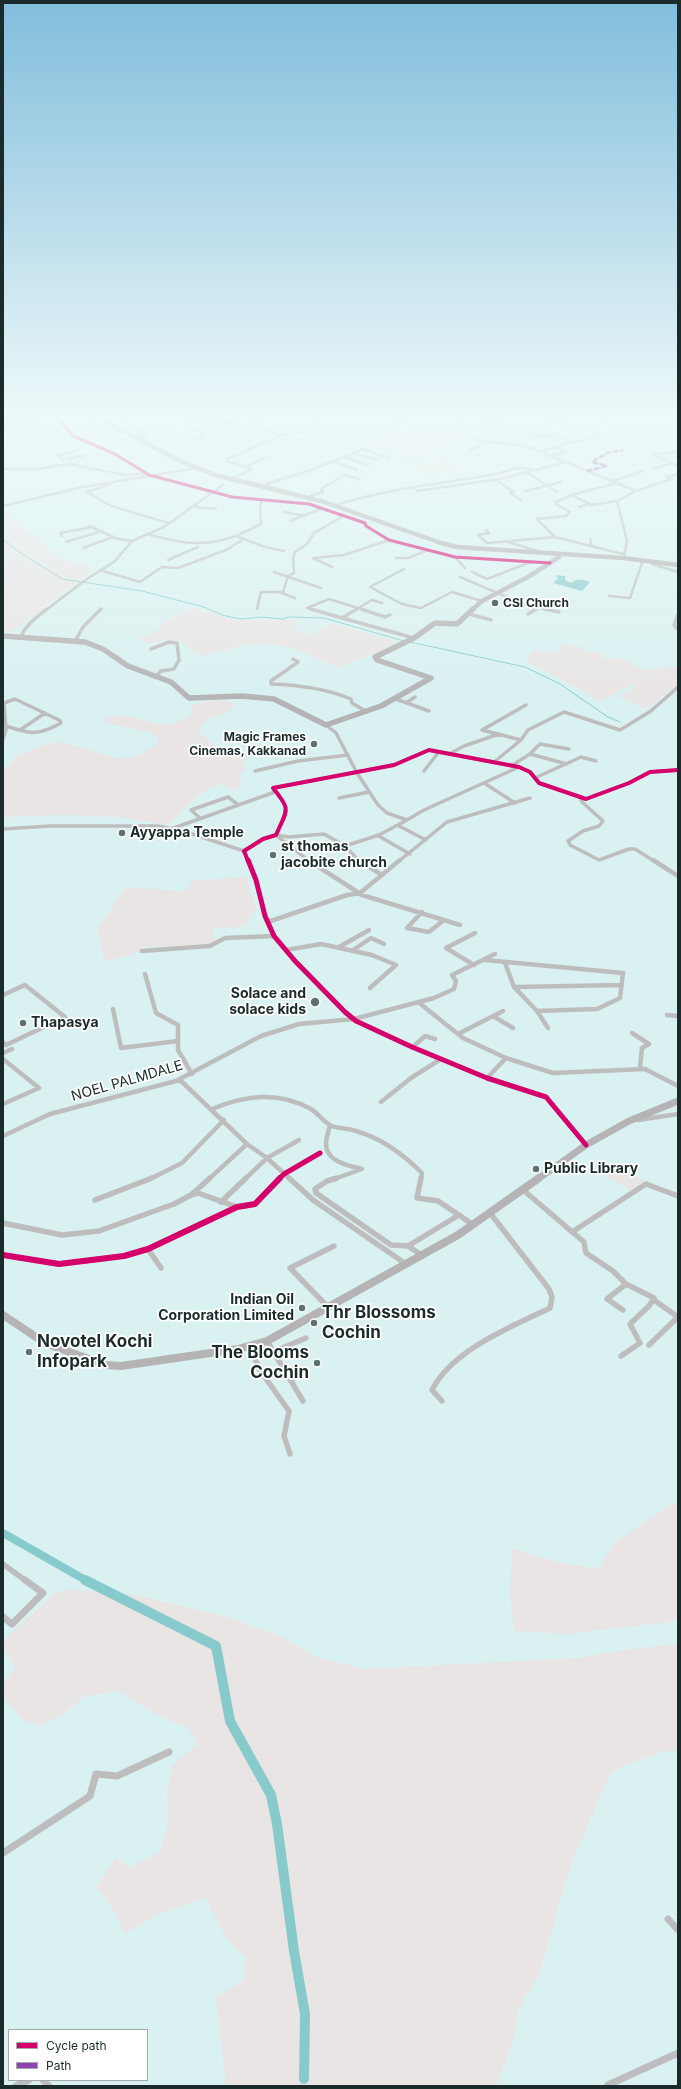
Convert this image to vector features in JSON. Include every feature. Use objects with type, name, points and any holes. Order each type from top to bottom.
[{"type":"main road","points":[[341,509],[394,533]]},
{"type":"main road","points":[[369,521],[412,536],[457,547],[624,556],[652,564],[678,566]]},
{"type":"main road","points":[[407,538],[453,550],[640,561],[678,566]]},
{"type":"street","points":[[123,509],[169,523]]},
{"type":"street","points":[[21,637],[27,626],[84,581],[115,561],[132,541],[169,523],[190,509]]},
{"type":"street","points":[[147,534],[193,546],[216,544],[261,524],[260,509]]},
{"type":"street","points":[[290,522],[320,509]]},
{"type":"street","points":[[328,509],[369,521],[366,526],[389,540]]},
{"type":"street","points":[[556,537],[537,519],[566,516],[570,512],[566,509]]},
{"type":"street","points":[[621,509],[621,520],[628,545],[624,556]]},
{"type":"street","points":[[284,512],[305,516]]},
{"type":"street","points":[[257,609],[261,592],[283,592],[288,576],[294,573],[292,558],[295,552],[307,544],[314,534],[345,515]]},
{"type":"street","points":[[62,536],[60,533],[91,526],[113,537],[132,541]]},
{"type":"street","points":[[486,530],[489,533],[478,535],[486,543],[556,537],[624,556]]},
{"type":"street","points":[[66,542],[102,532]]},
{"type":"street","points":[[236,536],[265,547],[284,551]]},
{"type":"street","points":[[83,548],[113,537]]},
{"type":"street","points":[[100,570],[140,582],[162,567],[178,568],[226,550],[244,539]]},
{"type":"street","points":[[590,539],[592,546]]},
{"type":"street","points":[[332,567],[313,558],[344,555],[389,540],[398,541],[455,557],[550,563]]},
{"type":"street","points":[[505,541],[536,550],[624,556]]},
{"type":"street","points":[[168,560],[201,546]]},
{"type":"street","points":[[396,558],[408,558],[428,550]]},
{"type":"street","points":[[455,557],[465,568]]},
{"type":"street","points":[[326,725],[369,713],[396,700],[431,678],[375,658],[414,638],[436,623],[457,624],[482,601],[528,577],[559,557]]},
{"type":"street","points":[[472,572],[487,579],[535,561]]},
{"type":"street","points":[[609,596],[630,598],[640,561]]},
{"type":"street","points":[[652,564],[678,572]]},
{"type":"street","points":[[404,569],[370,587],[402,604],[421,608],[452,592],[482,601]]},
{"type":"street","points":[[274,572],[321,588]]},
{"type":"street","points":[[460,577],[496,593],[536,608],[559,612]]},
{"type":"street","points":[[278,592],[295,598]]},
{"type":"street","points":[[390,615],[385,618],[329,599],[307,608],[414,638]]},
{"type":"street","points":[[342,618],[373,600],[382,603]]},
{"type":"street","points":[[528,614],[536,608]]},
{"type":"street","points":[[75,640],[78,632],[102,609]]},
{"type":"street","points":[[469,614],[490,620]]},
{"type":"street","points":[[678,614],[674,625],[678,630]]},
{"type":"street","points":[[3,636],[75,640],[85,642],[100,647],[128,666],[171,682],[189,698],[242,696],[274,699],[326,725],[336,733],[369,792],[387,813],[407,820]]},
{"type":"street","points":[[151,649],[169,642],[178,643],[179,660],[174,668],[161,671],[155,677]]},
{"type":"street","points":[[293,659],[298,662],[271,681],[271,684],[297,685],[338,694],[351,699],[352,703],[369,713]]},
{"type":"street","points":[[494,762],[521,740],[528,730],[564,712],[620,730],[650,711],[678,687]]},
{"type":"street","points":[[406,703],[415,697]]},
{"type":"street","points":[[3,739],[6,726],[4,703],[15,698],[59,720],[61,723],[44,733],[36,735],[6,726]]},
{"type":"street","points":[[396,700],[429,711]]},
{"type":"street","points":[[521,740],[482,730],[526,705]]},
{"type":"street","points":[[20,730],[45,713]]},
{"type":"street","points":[[449,754],[464,746],[499,734]]},
{"type":"street","points":[[511,766],[530,754],[540,744],[569,749]]},
{"type":"street","points":[[276,835],[287,810],[286,804],[273,788],[394,765],[429,750],[438,753],[519,767],[530,772],[539,783],[584,799],[629,783],[650,772],[678,770]]},
{"type":"street","points":[[424,771],[438,753]]},
{"type":"street","points":[[530,754],[567,764]]},
{"type":"street","points":[[255,771],[298,761],[348,755]]},
{"type":"street","points":[[535,778],[581,757],[596,761]]},
{"type":"street","points":[[345,846],[399,826],[424,810],[519,767]]},
{"type":"street","points":[[484,784],[515,803]]},
{"type":"street","points":[[169,829],[275,792]]},
{"type":"street","points":[[339,798],[369,792]]},
{"type":"street","points":[[200,818],[191,810],[228,797],[237,804]]},
{"type":"street","points":[[268,922],[347,895],[360,893],[448,822],[530,798]]},
{"type":"street","points":[[584,799],[581,800],[582,802],[604,821],[599,826],[583,831],[568,841],[570,845],[599,860],[629,849],[635,849],[678,876]]},
{"type":"street","points":[[3,829],[110,825],[158,826],[183,831],[244,851],[256,880],[268,922],[274,936],[354,1019],[412,1047],[487,1078],[546,1097],[586,1145]]},
{"type":"street","points":[[399,826],[426,840]]},
{"type":"street","points":[[244,851],[263,839],[276,835],[289,837],[324,834],[345,846],[359,861],[382,875]]},
{"type":"street","points":[[276,835],[302,857],[360,893],[460,925]]},
{"type":"street","points":[[377,835],[410,854]]},
{"type":"street","points":[[422,912],[408,925],[407,928],[430,932],[444,920]]},
{"type":"street","points":[[339,947],[369,930]]},
{"type":"street","points":[[475,933],[446,948],[474,965],[495,954]]},
{"type":"street","points":[[142,951],[210,946],[225,938],[274,936]]},
{"type":"street","points":[[353,950],[371,938],[384,944]]},
{"type":"street","points":[[286,950],[314,944],[339,947],[372,955],[396,965],[370,988]]},
{"type":"street","points":[[485,960],[623,973],[620,998],[598,1009],[537,1011]]},
{"type":"street","points":[[506,963],[514,987],[537,1011],[548,1028]]},
{"type":"street","name":"NOEL PALMDALE","points":[[3,1136],[50,1114],[180,1080],[261,1036],[299,1024],[354,1019],[434,998],[454,989],[456,981],[452,976],[474,965]]},
{"type":"street","points":[[145,974],[156,1013],[178,1025],[178,1050],[192,1074]]},
{"type":"street","points":[[3,995],[25,985],[65,1017],[6,1045],[3,1042]]},
{"type":"street","points":[[514,987],[622,985]]},
{"type":"street","points":[[418,1002],[458,1034],[506,1058],[553,1073],[640,1068],[648,1070],[678,1086]]},
{"type":"street","points":[[113,1009],[121,1048],[178,1041]]},
{"type":"street","points":[[458,1034],[502,1011]]},
{"type":"street","points":[[667,1015],[678,1016]]},
{"type":"street","points":[[493,1016],[513,1028]]},
{"type":"street","points":[[632,1033],[649,1044],[642,1048],[640,1068]]},
{"type":"street","points":[[412,1047],[425,1036],[435,1039]]},
{"type":"street","points":[[3,1053],[12,1049]]},
{"type":"street","points":[[487,1078],[506,1058]]},
{"type":"street","points":[[3,1059],[39,1088],[3,1104]]},
{"type":"street","points":[[381,1102],[411,1078],[441,1059]]},
{"type":"street","points":[[180,1080],[224,1120],[247,1144],[267,1158],[313,1200],[407,1265]]},
{"type":"street","points":[[212,1109],[226,1103],[253,1096],[286,1097],[314,1111],[330,1125],[357,1131],[386,1145],[409,1159],[422,1174],[417,1198],[438,1201],[473,1225]]},
{"type":"street","points":[[3,1314],[45,1343],[105,1365],[121,1366],[157,1362],[250,1346],[268,1341],[423,1256],[473,1225],[586,1145],[629,1121],[678,1100]]},
{"type":"street","points":[[629,1121],[678,1114]]},
{"type":"street","points":[[95,1200],[162,1174],[182,1163],[224,1120]]},
{"type":"street","points":[[330,1125],[326,1145],[331,1157],[345,1165],[362,1169],[327,1181],[315,1189],[316,1194],[391,1245],[408,1246],[423,1256]]},
{"type":"street","points":[[221,1202],[267,1158],[299,1140]]},
{"type":"street","points":[[191,1195],[247,1144]]},
{"type":"street","points":[[3,1255],[59,1264],[124,1256],[148,1249],[237,1206],[255,1204],[284,1174],[320,1154]]},
{"type":"street","points":[[572,1232],[646,1184],[650,1184],[669,1195],[678,1196]]},
{"type":"street","points":[[522,1189],[584,1242],[586,1253],[612,1271],[626,1284],[653,1297],[654,1300],[678,1317],[649,1345]]},
{"type":"street","points":[[3,1223],[62,1235],[99,1230],[174,1204],[198,1193],[221,1202],[237,1206]]},
{"type":"street","points":[[442,1401],[432,1390],[439,1377],[480,1344],[550,1308],[552,1301],[549,1289],[490,1213]]},
{"type":"street","points":[[408,1246],[459,1215]]},
{"type":"street","points":[[329,1308],[290,1268],[334,1246]]},
{"type":"street","points":[[148,1249],[161,1268]]},
{"type":"street","points":[[623,1310],[607,1299],[626,1284]]},
{"type":"street","points":[[620,1356],[640,1343],[630,1324],[632,1320],[654,1300]]},
{"type":"street","points":[[273,1352],[306,1338]]},
{"type":"street","points":[[268,1341],[273,1352],[303,1401]]},
{"type":"street","points":[[250,1346],[259,1369],[289,1411],[284,1436],[290,1454]]},
{"type":"street","points":[[290,1380],[303,1374]]},
{"type":"street","points":[[3,1564],[44,1593],[12,1624],[3,1617]]},
{"type":"street","points":[[3,1852],[90,1796],[96,1774],[117,1776],[169,1752]]},
{"type":"street","points":[[668,1918],[678,1930]]},
{"type":"street","points":[[608,2085],[678,2053]]},
{"type":"street","points":[[16,2086],[27,2081]]},
{"type":"shaded area","points":[[3,511],[61,558],[92,568],[87,577],[71,586],[21,626],[3,634],[3,583],[8,582],[3,578]]},
{"type":"shaded area","points":[[192,608],[233,620],[292,619],[297,622],[291,629],[311,635],[331,623],[397,642],[385,649],[338,668],[303,652],[291,648],[267,644],[240,646],[216,653],[201,655],[197,654],[177,640],[167,640],[150,644],[138,638],[158,630],[165,621]]},
{"type":"shaded area","points":[[564,643],[581,647],[580,650],[602,653],[605,659],[618,658],[646,671],[678,666],[678,684],[646,709],[619,697],[638,685],[633,684],[600,701],[543,669],[525,661],[534,649],[540,652],[555,654]]},
{"type":"shaded area","points":[[214,700],[233,702],[235,706],[231,710],[203,723],[199,727],[200,733],[217,748],[236,749],[248,753],[248,758],[242,765],[244,770],[236,777],[242,781],[240,786],[233,790],[222,784],[213,787],[199,795],[167,825],[118,817],[66,815],[3,817],[3,771],[11,764],[15,757],[47,744],[63,742],[119,759],[134,757],[158,743],[157,736],[147,731],[108,724],[105,722],[106,718],[120,715],[160,724],[170,724],[191,717],[190,708],[196,704]]},
{"type":"shaded area","points":[[246,877],[257,912],[249,914],[248,926],[213,929],[215,940],[208,945],[144,947],[126,957],[104,961],[97,929],[126,887],[186,891],[192,881]]},
{"type":"shaded area","points":[[618,1166],[644,1181],[632,1191],[606,1176]]},
{"type":"shaded area","points":[[678,1502],[678,1620],[567,1634],[514,1631],[510,1594],[512,1549],[562,1563],[598,1569],[614,1543],[670,1505]]},
{"type":"shaded area","points":[[73,1590],[130,1594],[224,1616],[280,1636],[318,1658],[366,1669],[577,1658],[623,1650],[678,1644],[678,1751],[665,1751],[628,1764],[610,1774],[570,1866],[540,1972],[519,2008],[513,2041],[496,2086],[226,2086],[216,1997],[243,1981],[245,1957],[226,1938],[205,1898],[159,1914],[125,1933],[116,1914],[96,1887],[116,1857],[129,1868],[160,1852],[168,1824],[167,1793],[172,1766],[197,1744],[188,1728],[162,1717],[118,1691],[85,1696],[62,1715],[38,1727],[20,1717],[3,1698],[3,1684],[15,1669],[3,1648],[3,1641],[56,1592]]},
{"type":"water","points":[[555,575],[565,576],[565,580],[571,583],[576,580],[585,580],[590,582],[582,591],[553,583],[558,578]]},
{"type":"waterway","points":[[3,539],[19,552],[62,579],[142,591],[204,607],[222,615],[240,619],[261,617],[283,619],[289,617],[324,618],[404,641]]},
{"type":"waterway","points":[[410,642],[525,667],[560,684],[608,717],[620,722]]},
{"type":"waterway","points":[[3,1533],[87,1581]]},
{"type":"waterway","points":[[85,1580],[216,1646],[230,1721],[271,1795],[277,1824],[294,1951],[305,2014],[304,2079]]},
{"type":"cycle path","points":[[325,509],[365,523],[366,526],[389,540],[398,541],[455,557],[550,563]]},
{"type":"cycle path","points":[[586,1145],[546,1097],[487,1078],[412,1047],[356,1021],[345,1012],[295,961],[274,936],[265,916],[256,880],[244,851],[263,839],[276,835],[287,810],[286,804],[273,788],[394,765],[429,750],[519,767],[530,772],[539,783],[586,799],[629,783],[650,772],[678,770]]},
{"type":"cycle path","points":[[3,1255],[59,1264],[124,1256],[148,1249],[237,1207],[255,1204],[284,1174],[320,1153]]},
{"type":"place","name":"CSI Church","points":[[495,603]]},
{"type":"place","name":"Magic Frames Cinemas, Kakkanad","points":[[314,744]]},
{"type":"place","name":"Ayyappa Temple","points":[[122,833]]},
{"type":"place","name":"st thomas jacobite church","points":[[273,855]]},
{"type":"place","name":"Solace and solace kids","points":[[315,1002]]},
{"type":"place","name":"Thapasya","points":[[23,1023]]},
{"type":"place","name":"Public Library","points":[[536,1169]]},
{"type":"place","name":"Indian Oil Corporation Limited","points":[[302,1308]]},
{"type":"place","name":"Thr Blossoms Cochin","points":[[314,1323]]},
{"type":"place","name":"Novotel Kochi Infopark","points":[[29,1352]]},
{"type":"place","name":"The Blooms Cochin","points":[[317,1363]]}]
